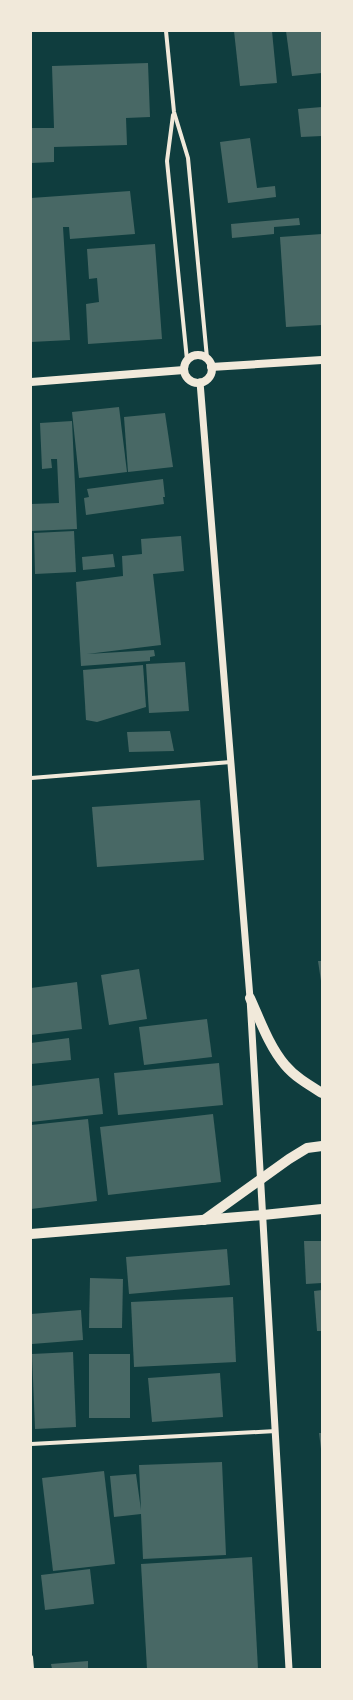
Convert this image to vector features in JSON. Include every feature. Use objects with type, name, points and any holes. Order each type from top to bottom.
[{"type":"main road","points":[[197,355],[207,358],[211,367],[209,376],[200,382],[189,379],[184,370],[187,360],[191,356],[197,355]]},
{"type":"main road","points":[[211,367],[322,360]]},
{"type":"main road","points":[[31,382],[184,370]]},
{"type":"main road","points":[[250,998],[274,1048],[285,1065],[300,1079],[322,1093]]},
{"type":"main road","points":[[204,1220],[261,1178],[307,1148],[322,1146]]},
{"type":"main road","points":[[31,1234],[322,1209]]},
{"type":"street","points":[[166,31],[174,112],[188,158],[207,358]]},
{"type":"street","points":[[174,112],[167,161],[187,360]]},
{"type":"street","points":[[200,382],[250,998],[289,1669]]},
{"type":"street","points":[[31,778],[231,762]]},
{"type":"street","points":[[31,1444],[276,1431]]},
{"type":"street","points":[[31,1657],[32,1669]]},
{"type":"building","points":[[234,31],[272,31],[277,83],[240,86]]},
{"type":"building","points":[[286,31],[322,31],[322,73],[292,76]]},
{"type":"building","points":[[148,63],[150,117],[126,118],[127,145],[54,147],[54,162],[31,163],[31,128],[54,128],[52,66]]},
{"type":"building","points":[[322,107],[322,136],[301,137],[298,109]]},
{"type":"building","points":[[250,138],[257,188],[275,186],[276,197],[228,203],[220,142]]},
{"type":"building","points":[[130,191],[135,234],[70,239],[69,227],[63,227],[70,340],[31,342],[31,198]]},
{"type":"building","points":[[299,218],[300,225],[274,227],[274,234],[232,238],[231,224]]},
{"type":"building","points":[[322,234],[322,325],[286,327],[280,237]]},
{"type":"building","points":[[155,244],[162,339],[88,344],[86,304],[99,302],[97,278],[89,279],[87,249]]},
{"type":"building","points":[[119,407],[127,472],[79,478],[72,412]]},
{"type":"building","points":[[165,413],[173,467],[128,472],[124,417]]},
{"type":"building","points":[[72,421],[77,529],[31,531],[31,504],[59,503],[57,459],[51,459],[52,468],[42,469],[40,423]]},
{"type":"building","points":[[163,479],[165,497],[163,497],[164,504],[86,515],[84,498],[89,497],[87,489]]},
{"type":"building","points":[[74,531],[76,572],[35,574],[34,533]]},
{"type":"building","points":[[181,536],[184,571],[153,574],[161,645],[87,654],[154,650],[155,656],[150,657],[150,661],[81,666],[76,582],[123,576],[122,556],[142,554],[141,539]]},
{"type":"building","points":[[113,554],[115,567],[83,570],[82,557]]},
{"type":"building","points":[[185,662],[189,711],[149,713],[146,664]]},
{"type":"building","points":[[143,665],[146,707],[97,722],[86,720],[83,670]]},
{"type":"building","points":[[170,731],[174,751],[129,752],[127,732]]},
{"type":"building","points":[[200,800],[204,860],[97,867],[92,807]]},
{"type":"building","points":[[318,961],[322,961],[322,981],[321,981]]},
{"type":"building","points":[[139,969],[147,1019],[109,1025],[101,975]]},
{"type":"building","points":[[77,982],[82,1029],[31,1035],[31,988]]},
{"type":"building","points":[[207,1019],[212,1057],[144,1065],[139,1027]]},
{"type":"building","points":[[69,1038],[71,1060],[31,1064],[31,1043]]},
{"type":"building","points":[[219,1063],[223,1105],[118,1115],[114,1073]]},
{"type":"building","points":[[99,1078],[103,1114],[31,1122],[31,1086]]},
{"type":"building","points":[[213,1114],[221,1182],[108,1195],[100,1127]]},
{"type":"building","points":[[88,1119],[97,1201],[31,1209],[31,1125]]},
{"type":"building","points":[[304,1241],[322,1241],[322,1283],[306,1284]]},
{"type":"building","points":[[227,1249],[230,1285],[129,1294],[126,1257]]},
{"type":"building","points":[[90,1278],[123,1279],[122,1328],[89,1328]]},
{"type":"building","points":[[322,1290],[322,1331],[317,1331],[314,1291]]},
{"type":"building","points":[[233,1297],[236,1362],[134,1367],[131,1302]]},
{"type":"building","points":[[81,1310],[83,1340],[32,1344],[31,1314]]},
{"type":"building","points":[[73,1352],[76,1427],[35,1429],[32,1354]]},
{"type":"building","points":[[89,1354],[130,1354],[130,1418],[89,1418]]},
{"type":"building","points":[[220,1373],[223,1417],[152,1422],[148,1378]]},
{"type":"building","points":[[319,1433],[322,1433],[322,1449],[321,1449]]},
{"type":"building","points":[[222,1462],[226,1555],[143,1559],[141,1514],[114,1517],[110,1476],[136,1474],[141,1510],[139,1465]]},
{"type":"building","points":[[104,1471],[115,1564],[53,1571],[42,1478]]},
{"type":"building","points":[[252,1557],[258,1669],[147,1669],[141,1564]]},
{"type":"building","points":[[90,1569],[94,1604],[45,1610],[41,1575]]},
{"type":"building","points":[[88,1661],[88,1669],[52,1669],[51,1664]]}]
